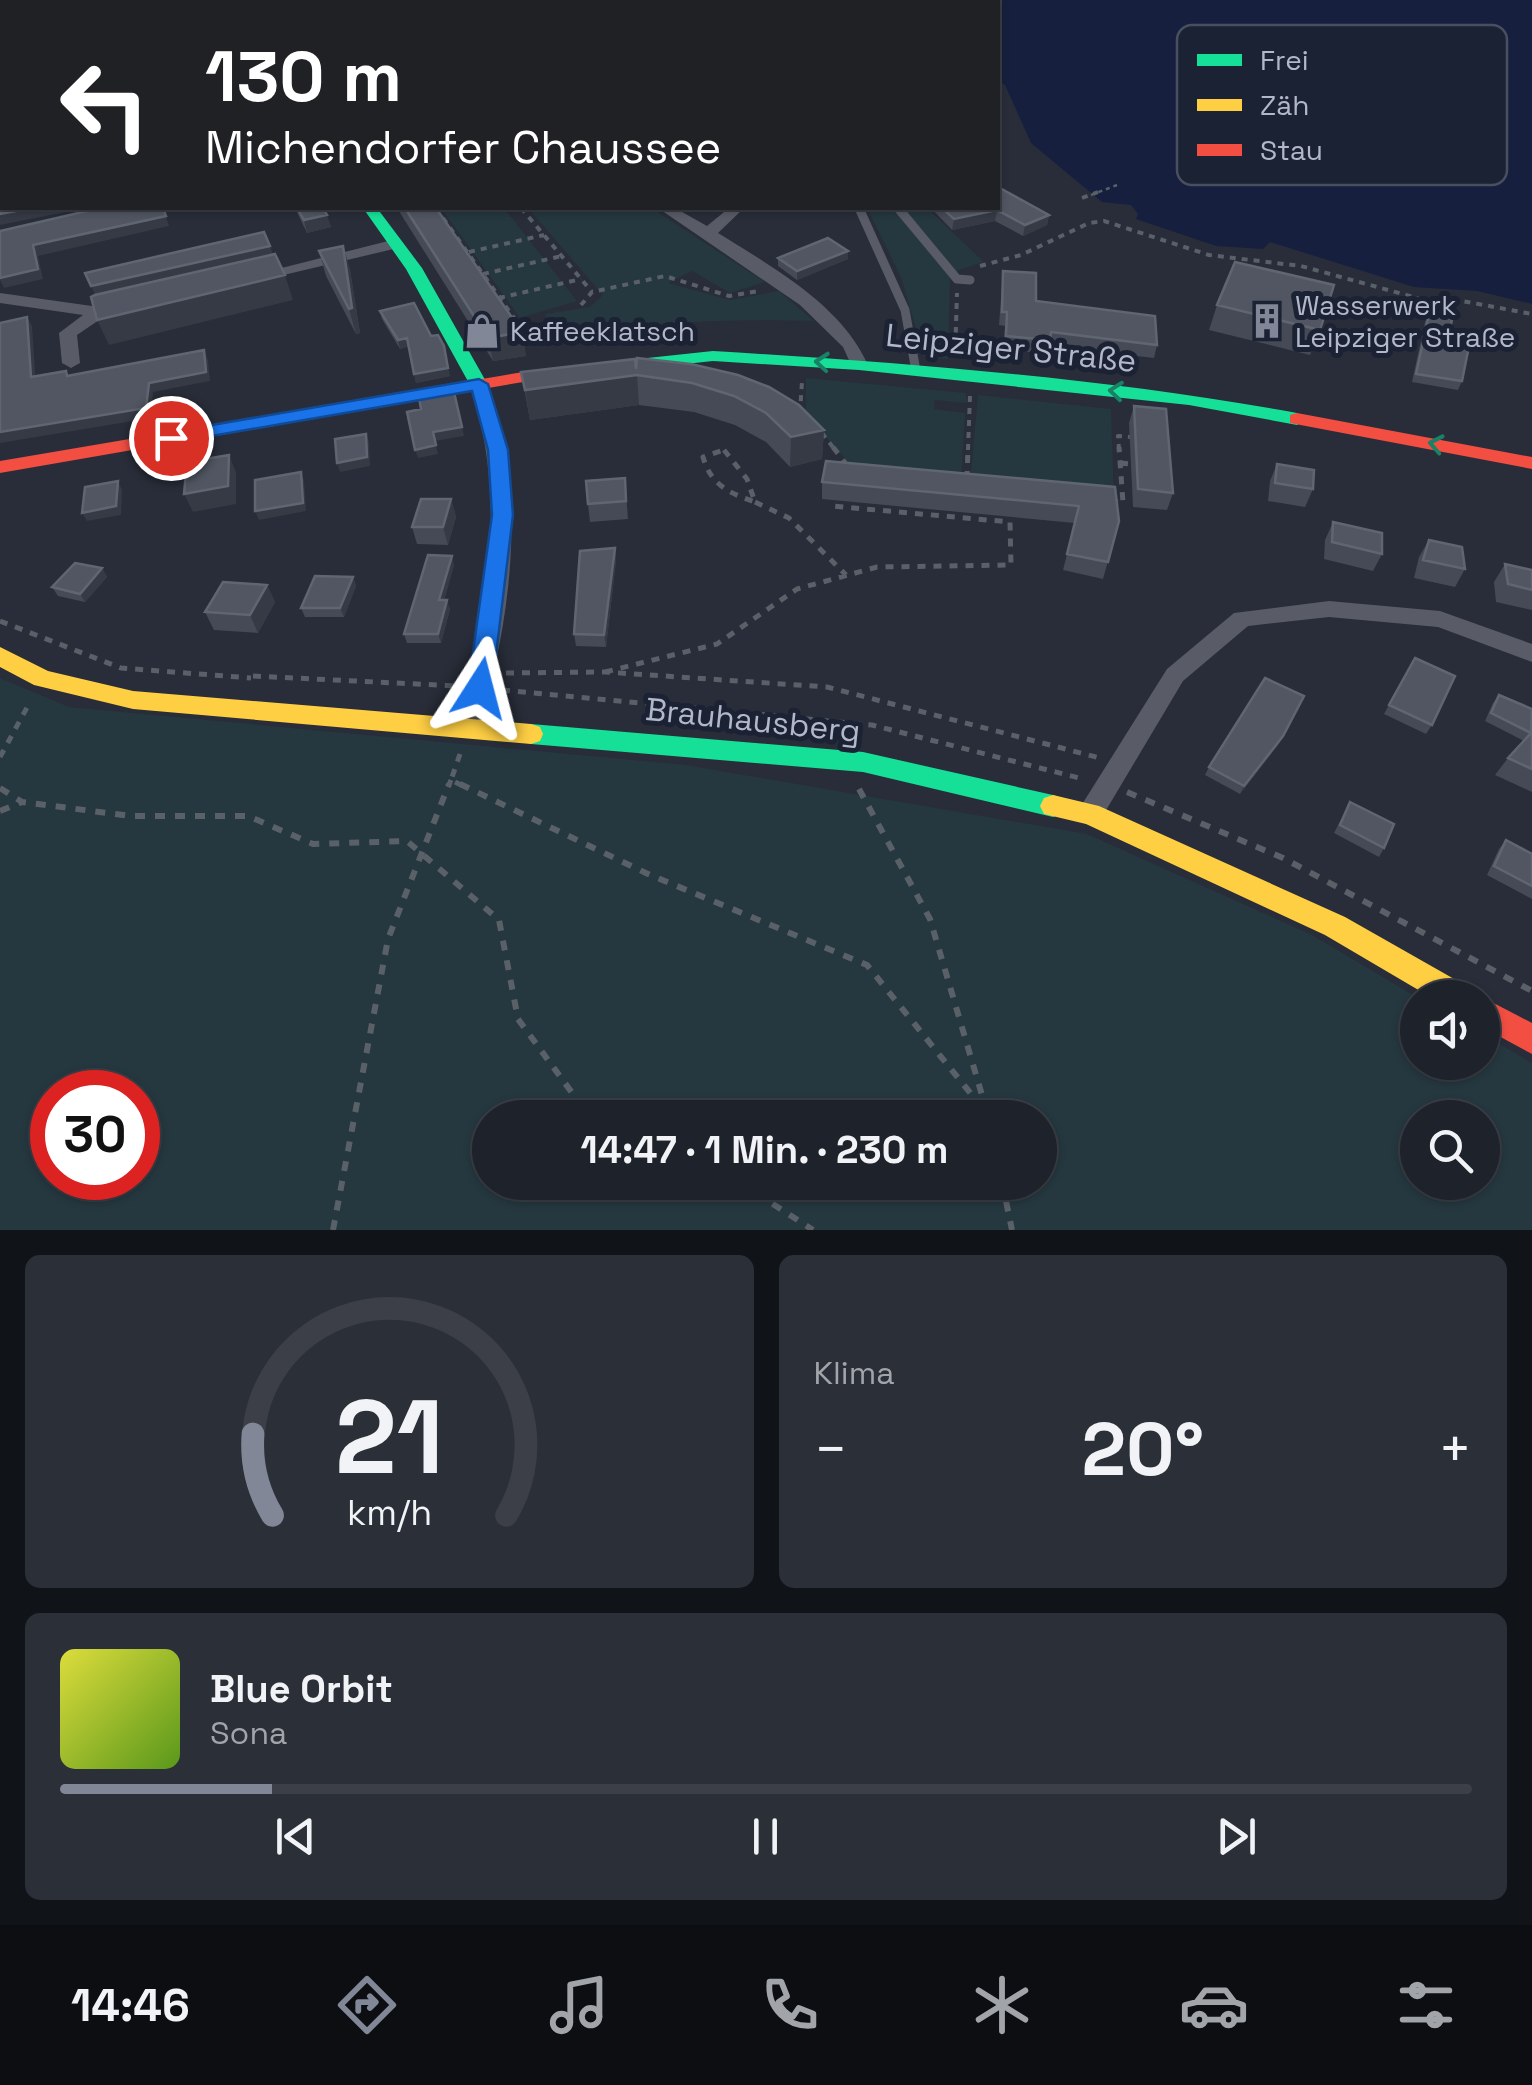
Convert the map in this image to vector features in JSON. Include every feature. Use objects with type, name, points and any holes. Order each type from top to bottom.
[{"type":"main road","points":[[371,210],[396,244],[479,384]]},
{"type":"main road","name":"Leipziger Straße","points":[[0,467],[479,384],[702,356],[859,365],[1189,399],[1532,463]]},
{"type":"main road","name":"Brauhausberg","points":[[0,656],[42,679],[132,700],[843,760],[1090,814],[1335,926],[1429,980]]},
{"type":"main road","points":[[1500,1020],[1532,1039]]},
{"type":"street","points":[[669,210],[786,286],[838,329],[858,351],[859,365]]},
{"type":"street","points":[[709,233],[735,210]]},
{"type":"street","points":[[229,282],[396,244]]},
{"type":"street","points":[[0,298],[99,312],[136,304]]},
{"type":"street","points":[[71,363],[68,333],[99,312]]},
{"type":"street","points":[[468,728],[482,681],[502,515],[502,482],[479,384]]},
{"type":"street","points":[[1090,814],[1175,675],[1242,619],[1329,608],[1440,619],[1532,654]]},
{"type":"lane","points":[[861,210],[895,282],[917,358],[916,371]]},
{"type":"lane","points":[[900,210],[956,279],[970,280]]},
{"type":"path","points":[[1082,198],[1117,185]]},
{"type":"path","points":[[422,217],[438,210],[514,318]]},
{"type":"path","points":[[522,210],[592,292]]},
{"type":"path","points":[[956,348],[956,279],[1089,223],[1104,221],[1226,258],[1301,266],[1428,300],[1462,301],[1532,314]]},
{"type":"path","points":[[456,258],[544,235]]},
{"type":"path","points":[[483,274],[562,256]]},
{"type":"path","points":[[581,306],[592,292],[664,276],[729,296],[786,286]]},
{"type":"path","points":[[488,304],[581,279]]},
{"type":"path","points":[[801,360],[802,413]]},
{"type":"path","points":[[966,489],[971,376]]},
{"type":"path","points":[[961,408],[970,408]]},
{"type":"path","points":[[790,410],[802,413],[831,442],[853,476],[843,472]]},
{"type":"path","points":[[1094,500],[1123,502],[1118,436],[1131,437]]},
{"type":"path","points":[[756,505],[748,479],[724,450],[703,457],[705,470],[735,498],[756,505],[786,515],[846,575]]},
{"type":"path","points":[[1120,463],[1131,464]]},
{"type":"path","points":[[1123,491],[1132,492]]},
{"type":"path","points":[[605,672],[717,644],[797,589],[846,575],[877,567],[1011,565],[1010,522],[984,516],[832,506]]},
{"type":"path","points":[[0,621],[121,668],[252,676],[482,681],[605,672],[827,687],[1118,763]]},
{"type":"path","points":[[238,708],[252,676]]},
{"type":"path","points":[[0,757],[42,679]]},
{"type":"path","points":[[333,1230],[388,939],[452,780],[468,728]]},
{"type":"path","points":[[843,760],[930,919],[983,1100]]},
{"type":"path","points":[[452,780],[648,874],[867,965],[975,1100]]},
{"type":"path","points":[[0,788],[22,802],[131,816],[248,816],[313,844],[407,841],[499,920],[518,1018],[577,1100]]},
{"type":"path","points":[[0,811],[22,802]]},
{"type":"path","points":[[767,1200],[813,1230]]},
{"type":"path","points":[[1006,1200],[1012,1230]]},
{"type":"shaded area","points":[[442,210],[506,210],[577,301],[520,318]]},
{"type":"shaded area","points":[[530,210],[654,210],[765,282],[730,293],[692,271],[668,283],[730,300],[779,291],[814,321],[682,322],[551,335],[545,314],[590,307],[603,295]]},
{"type":"shaded area","points":[[868,210],[929,210],[984,262],[958,270],[950,278],[948,359],[924,356],[901,277]]},
{"type":"shaded area","points":[[806,378],[966,393],[966,403],[935,400],[934,409],[965,413],[961,484],[849,463],[806,414]]},
{"type":"shaded area","points":[[978,395],[1111,409],[1114,500],[970,483]]},
{"type":"shaded area","points":[[0,678],[69,707],[686,765],[1087,834],[1312,935],[1400,987],[1400,1080],[1500,1080],[1500,1044],[1532,1063],[1532,1230],[0,1230]]},
{"type":"water","points":[[1000,0],[1532,0],[1532,304],[1477,291],[1414,287],[1270,242],[1263,249],[1216,246],[1136,219],[1138,214],[1131,205],[1102,202],[1031,143],[1000,81]]},
{"type":"building","points":[[1000,188],[1049,215],[1025,225],[997,210]]},
{"type":"building","points":[[91,210],[164,210],[166,216],[33,245],[38,269],[0,278],[0,231]]},
{"type":"building","points":[[298,210],[324,210],[327,215],[304,220]]},
{"type":"building","points":[[406,210],[437,210],[522,332],[488,338]]},
{"type":"building","points":[[944,210],[997,210],[954,219]]},
{"type":"building","points":[[264,232],[270,246],[91,286],[85,273]]},
{"type":"building","points":[[828,238],[848,251],[797,271],[778,258]]},
{"type":"building","points":[[343,246],[352,308],[349,309],[319,251]]},
{"type":"building","points":[[275,254],[285,275],[97,320],[91,297],[95,295]]},
{"type":"building","points":[[1235,262],[1334,285],[1320,330],[1217,305]]},
{"type":"building","points":[[1003,271],[1036,273],[1036,301],[1155,316],[1157,345],[1051,332],[1050,340],[1006,336]]},
{"type":"building","points":[[414,303],[431,336],[438,335],[444,346],[448,368],[414,374],[407,338],[398,340],[380,311]]},
{"type":"building","points":[[1429,314],[1452,319],[1448,341],[1469,346],[1462,381],[1416,374]]},
{"type":"building","points":[[27,317],[31,377],[66,371],[67,376],[204,350],[206,372],[149,383],[146,408],[0,432],[0,323]]},
{"type":"building","points":[[637,358],[691,364],[738,375],[799,405],[824,430],[791,437],[766,413],[734,396],[692,383],[637,375],[525,390],[521,372],[635,359],[636,369]]},
{"type":"building","points":[[454,392],[462,427],[433,432],[436,445],[415,450],[407,412],[421,409],[419,398]]},
{"type":"building","points":[[1134,406],[1166,409],[1173,493],[1138,489]]},
{"type":"building","points":[[366,434],[367,457],[337,463],[335,439]]},
{"type":"building","points":[[229,455],[228,486],[184,494],[187,462]]},
{"type":"building","points":[[826,461],[1115,487],[1119,521],[1108,562],[1067,554],[1079,506],[822,482]]},
{"type":"building","points":[[1277,464],[1314,470],[1313,489],[1275,483]]},
{"type":"building","points":[[301,472],[303,503],[255,511],[255,480]]},
{"type":"building","points":[[625,478],[626,501],[588,504],[586,481]]},
{"type":"building","points":[[118,481],[116,506],[82,513],[85,487]]},
{"type":"building","points":[[421,499],[451,499],[443,527],[412,527]]},
{"type":"building","points":[[1333,522],[1382,533],[1382,554],[1332,542]]},
{"type":"building","points":[[1429,540],[1462,547],[1465,569],[1423,560]]},
{"type":"building","points":[[615,548],[604,635],[574,634],[580,551]]},
{"type":"building","points":[[428,555],[452,556],[439,600],[447,600],[438,634],[404,634]]},
{"type":"building","points":[[75,563],[102,568],[80,594],[52,587]]},
{"type":"building","points":[[1505,564],[1532,570],[1532,590],[1508,584]]},
{"type":"building","points":[[315,576],[353,577],[340,608],[301,608]]},
{"type":"building","points":[[223,582],[267,585],[250,615],[205,612]]},
{"type":"building","points":[[1415,658],[1455,676],[1432,725],[1389,705]]},
{"type":"building","points":[[1265,678],[1304,696],[1283,736],[1244,786],[1209,767]]},
{"type":"building","points":[[1499,695],[1532,709],[1531,733],[1491,713]]},
{"type":"building","points":[[1532,732],[1532,769],[1508,758]]},
{"type":"building","points":[[1350,802],[1394,824],[1384,848],[1340,825]]},
{"type":"building","points":[[1506,840],[1532,854],[1532,886],[1494,866]]},
{"type":"traffic: fast","points":[[371,210],[414,268],[479,385]]},
{"type":"traffic: fast","points":[[591,369],[713,356],[859,365],[1189,399],[1297,419]]},
{"type":"traffic: fast","points":[[531,734],[863,762],[1053,806]]},
{"type":"traffic: slow","points":[[0,656],[42,679],[133,700],[531,734]]},
{"type":"traffic: slow","points":[[1053,806],[1090,814],[1335,926],[1429,980]]},
{"type":"traffic: jam","points":[[0,467],[523,377],[591,369]]},
{"type":"traffic: jam","points":[[1297,419],[1532,463]]},
{"type":"traffic: jam","points":[[1500,1021],[1532,1039]]},
{"type":"place","name":"Wasserwerk Leipziger Straße","points":[[1267,321]]},
{"type":"place","name":"Kaffeeklatsch","points":[[482,331]]},
{"type":"route","points":[[171,438],[479,384],[498,450],[502,482],[502,515],[480,688]]}]
